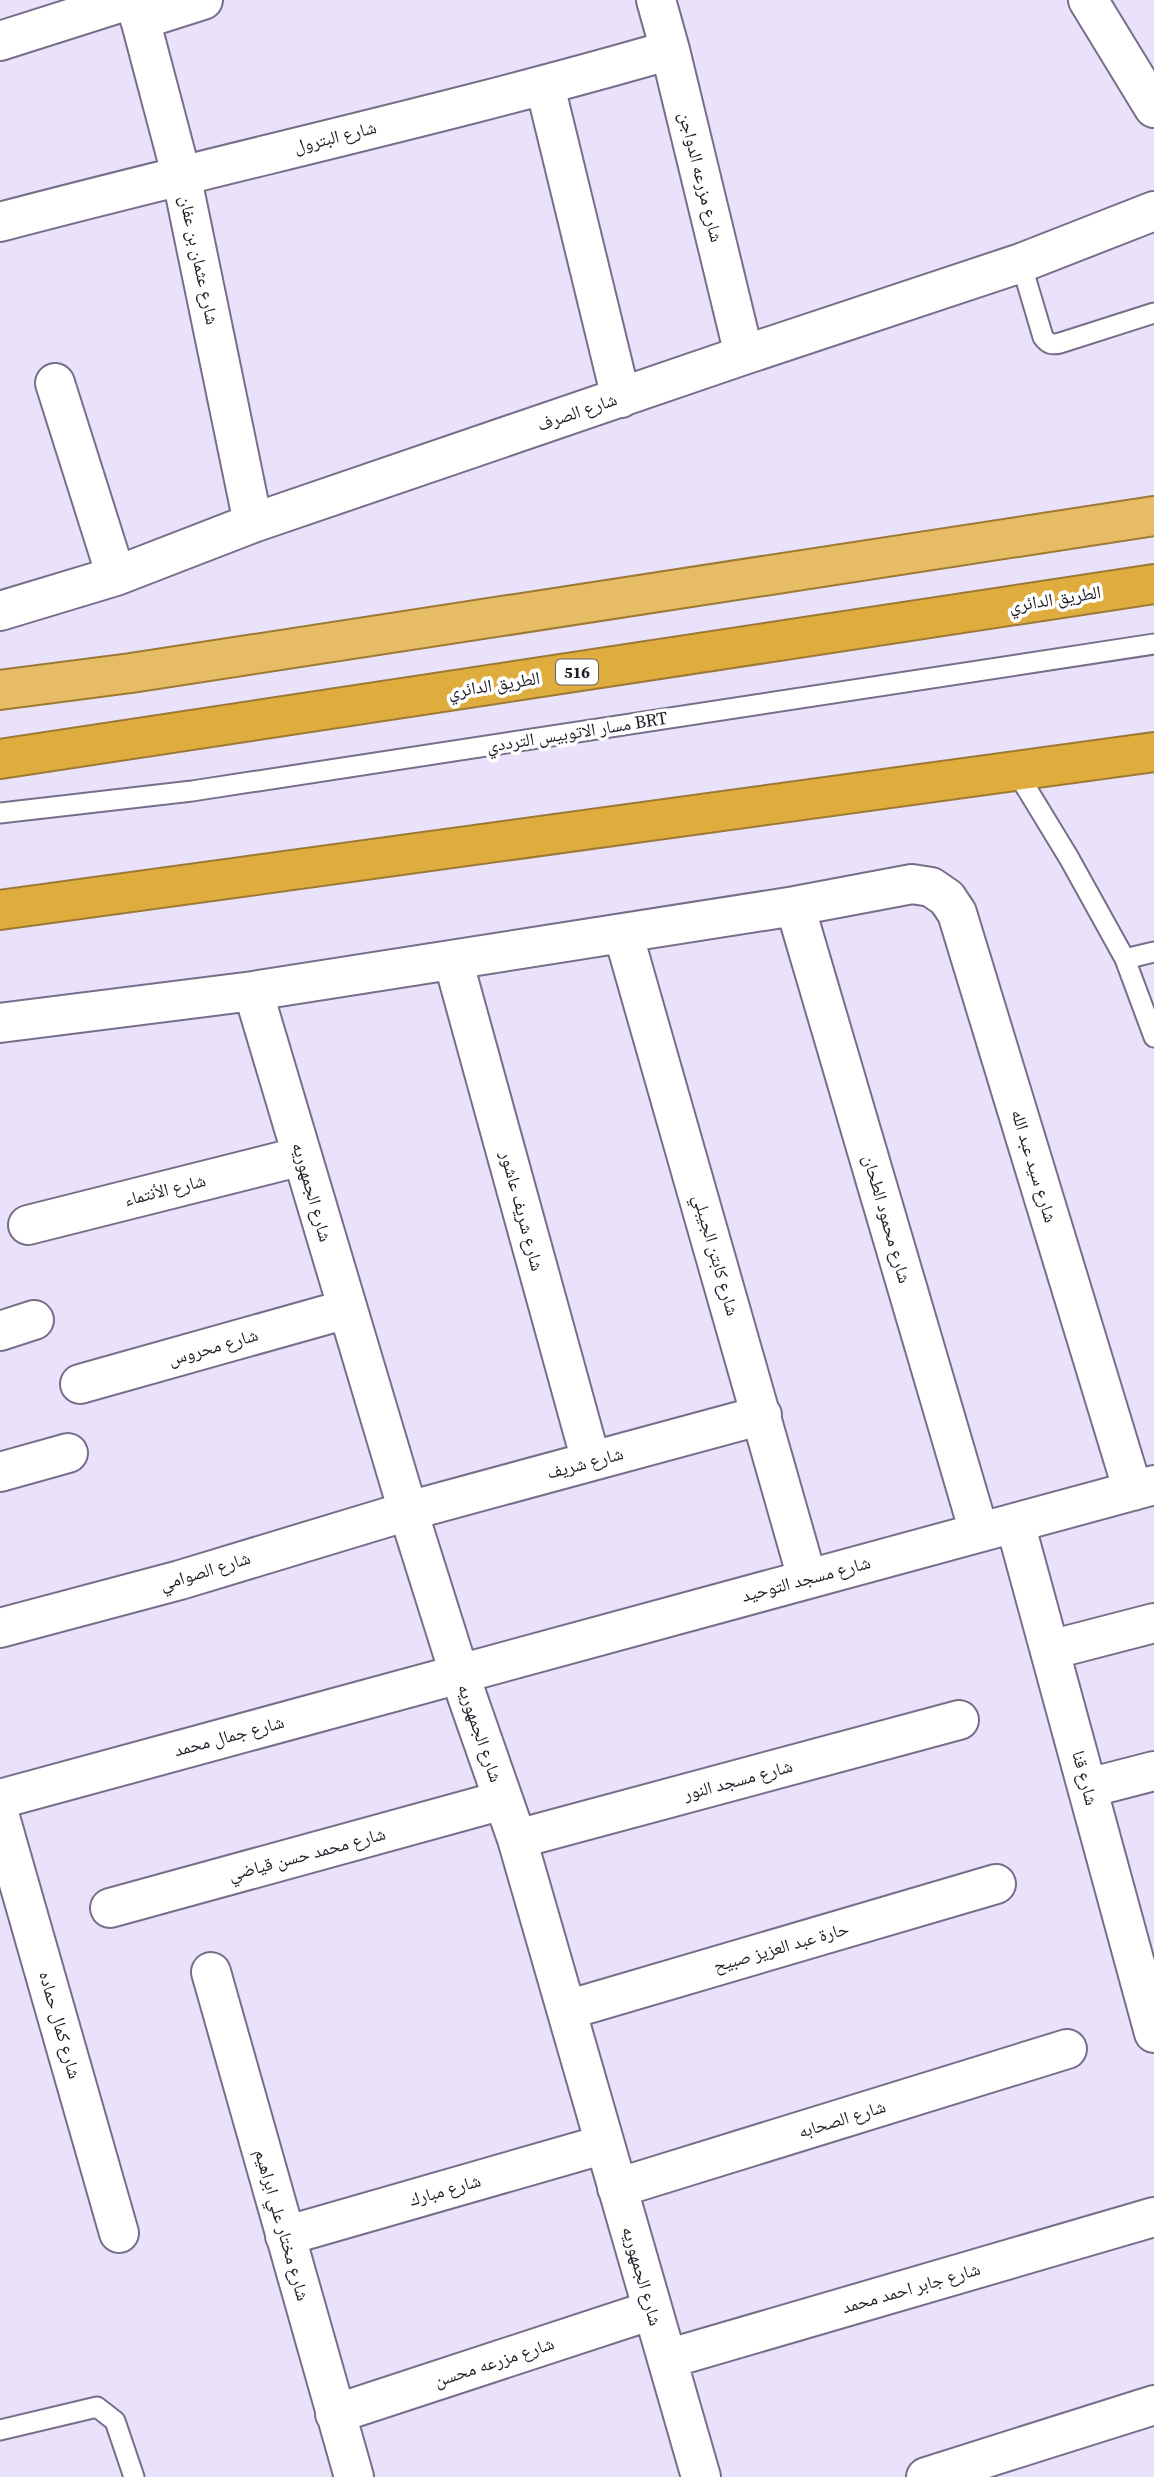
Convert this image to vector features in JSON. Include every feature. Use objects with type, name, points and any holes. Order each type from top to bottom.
[{"type":"highway","points":[[0,690],[131,673],[1154,516]]},
{"type":"highway","name":"الطريق الدائري","points":[[0,759],[1154,584]]},
{"type":"highway","points":[[0,910],[1154,752]]},
{"type":"street","points":[[0,41],[135,7],[204,0]]},
{"type":"street","name":"شارع مزرعه الدواجن","points":[[656,0],[744,355]]},
{"type":"street","points":[[1088,0],[1154,108]]},
{"type":"street","name":"شارع عثمان بن عفان","points":[[135,7],[181,174],[253,523]]},
{"type":"street","name":"شارع البترول","points":[[0,222],[181,174],[545,86],[670,50]]},
{"type":"street","points":[[545,86],[621,398]]},
{"type":"street","name":"شارع الصرف","points":[[0,611],[116,576],[253,523],[1021,263],[1154,211]]},
{"type":"street","points":[[55,383],[116,576]]},
{"type":"street","name":"شارع سيد عبد الله","points":[[0,1023],[253,991],[795,906],[894,886],[912,884],[931,887],[947,898],[957,914],[1144,1488]]},
{"type":"street","name":"شارع محمود الطحان","points":[[795,906],[979,1532]]},
{"type":"street","name":"شارع كابتن الجيبلي","points":[[624,933],[807,1578]]},
{"type":"street","name":"شارع شريف عاشور","points":[[453,960],[591,1461]]},
{"type":"street","name":"شارع الجمهوريه","points":[[253,991],[408,1511],[459,1673],[517,1839],[701,2477]]},
{"type":"street","name":"شارع الأنتماء","points":[[29,1225],[302,1156]]},
{"type":"street","name":"شارع محروس","points":[[80,1384],[346,1309]]},
{"type":"street","name":"شارع شريف","points":[[408,1511],[762,1415]]},
{"type":"street","points":[[0,1472],[68,1452]]},
{"type":"street","name":"شارع مسجد التوحيد","points":[[459,1673],[1144,1488]]},
{"type":"street","name":"شارع الصوامي","points":[[0,1628],[180,1580],[408,1511]]},
{"type":"street","name":"شارع قنا","points":[[1015,1522],[1088,1788],[1140,1930],[1154,2033]]},
{"type":"street","points":[[1050,1650],[1154,1623]]},
{"type":"street","name":"شارع جمال محمد","points":[[0,1799],[459,1673]]},
{"type":"street","name":"شارع مسجد النور","points":[[517,1839],[959,1720]]},
{"type":"street","points":[[1088,1788],[1154,1771]]},
{"type":"street","name":"شارع محمد حسن قياضي","points":[[110,1908],[503,1800]]},
{"type":"street","name":"شارع كمال حماده","points":[[0,1817],[119,2233]]},
{"type":"street","name":"حارة عبد العزيز صبيح","points":[[567,2010],[996,1884]]},
{"type":"street","name":"شارع مختار علي ابراهيم","points":[[211,1972],[354,2477]]},
{"type":"street","name":"شارع الصحابه","points":[[617,2188],[1067,2049]]},
{"type":"street","name":"شارع مبارك","points":[[285,2235],[605,2144]]},
{"type":"street","name":"شارع جابر احمد محمد","points":[[667,2359],[1154,2217]]},
{"type":"street","name":"شارع مزرعه محسن","points":[[335,2414],[652,2310]]},
{"type":"street","points":[[926,2477],[1154,2405]]},
{"type":"lane","points":[[1021,263],[1043,337],[1053,345],[1154,313]]},
{"type":"lane","name":"مسار الاتوبيس الترددي BRT","points":[[0,813],[192,791],[1154,644]]},
{"type":"lane","points":[[1016,771],[1069,858],[1125,959],[1154,1037]]},
{"type":"lane","points":[[1125,959],[1154,952]]},
{"type":"lane","points":[[0,2430],[97,2407],[115,2421],[134,2477]]}]
